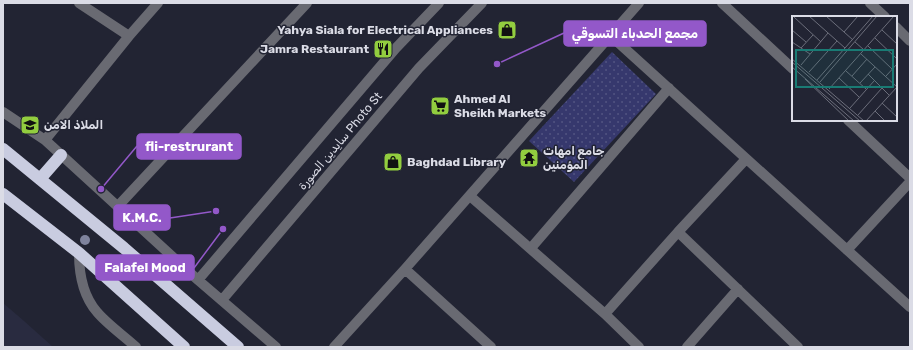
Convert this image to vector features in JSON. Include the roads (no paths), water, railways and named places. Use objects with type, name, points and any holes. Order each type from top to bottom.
[{"type":"highway","points":[[3,149],[124,248],[238,347]]},
{"type":"highway","points":[[40,179],[61,155]]},
{"type":"highway","points":[[3,194],[79,254],[184,347]]},
{"type":"street","points":[[79,3],[129,36]]},
{"type":"street","points":[[45,140],[129,36],[158,3]]},
{"type":"street","points":[[118,206],[307,3]]},
{"type":"street","name":"سايدين الصورة Photo St","points":[[198,280],[396,48],[439,3]]},
{"type":"street","name":"سايدين الصورة Photo St","points":[[222,300],[419,68],[482,3]]},
{"type":"street","points":[[334,347],[470,196],[639,3]]},
{"type":"street","points":[[722,3],[792,68]]},
{"type":"street","points":[[870,3],[884,16]]},
{"type":"street","points":[[897,28],[910,41]]},
{"type":"street","points":[[611,36],[910,307]]},
{"type":"street","points":[[531,248],[670,88]]},
{"type":"street","points":[[3,112],[45,140],[198,280],[276,347]]},
{"type":"street","points":[[849,121],[910,178]]},
{"type":"street","points":[[605,314],[746,159]]},
{"type":"street","points":[[846,250],[910,182]]},
{"type":"street","points":[[470,196],[605,314],[639,347]]},
{"type":"street","points":[[678,232],[798,347]]},
{"type":"street","points":[[79,254],[82,282],[91,303],[97,312],[136,347]]},
{"type":"street","points":[[405,269],[491,347]]},
{"type":"street","points":[[686,347],[738,289]]},
{"type":"place","name":"Yahya Siala for Electrical Appliances","points":[[507,30]]},
{"type":"place","name":"Jamra Restaurant","points":[[383,49]]},
{"type":"place","name":"مجمع الحدباء التسوقي","points":[[497,64]]},
{"type":"place","name":"Ahmed Al Sheikh Markets","points":[[440,106]]},
{"type":"place","name":"الملاذ الامن","points":[[30,125]]},
{"type":"place","name":"جامع امهات المؤمنين","points":[[529,158]]},
{"type":"place","name":"Baghdad Library","points":[[393,162]]},
{"type":"place","name":"fli-restrurant","points":[[101,189]]},
{"type":"place","name":"K.M.C.","points":[[216,211]]},
{"type":"place","name":"Falafel Mood","points":[[223,229]]}]
